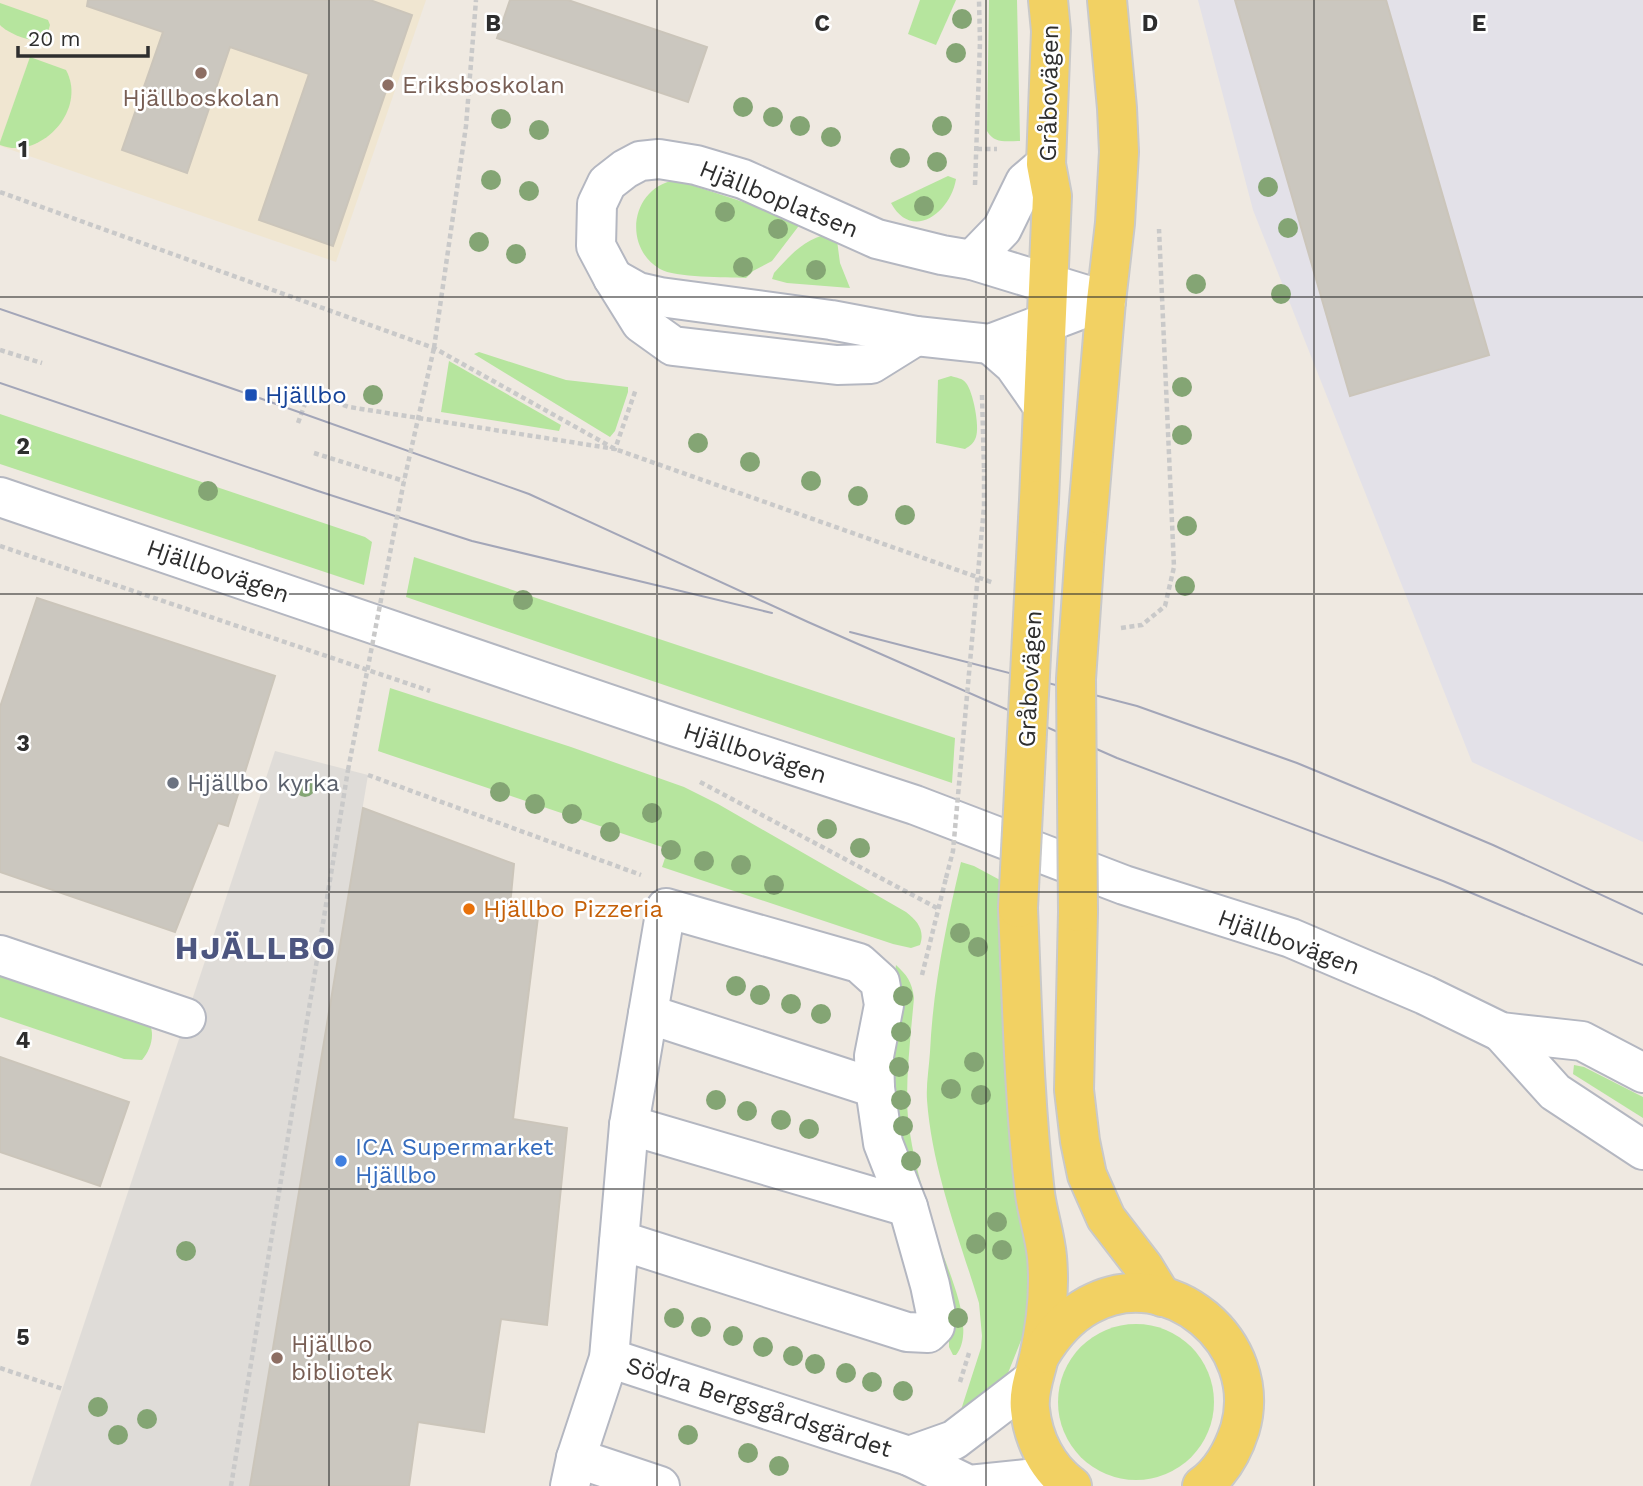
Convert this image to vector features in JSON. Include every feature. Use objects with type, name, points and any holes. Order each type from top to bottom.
[{"type":"main road","name":"Gråbovägen","points":[[1048,0],[1051,31],[1046,164],[1052,196],[1018,908],[1024,1054],[1035,1196],[1047,1257],[1047,1307],[1030,1408],[1035,1435],[1046,1460],[1068,1483]]},
{"type":"main road","name":"Gråbovägen","points":[[1107,0],[1119,152],[1076,679],[1078,912],[1074,1090],[1087,1175],[1106,1218],[1143,1266],[1162,1297]]},
{"type":"main road","points":[[1035,1369],[1051,1336],[1069,1318],[1090,1304],[1116,1296],[1142,1294],[1162,1297],[1188,1306],[1209,1321],[1227,1341],[1238,1365],[1244,1391],[1243,1418],[1236,1443],[1218,1472],[1202,1486]]},
{"type":"main road","points":[[1236,1443],[1240,1486]]},
{"type":"street","name":"Hjällboplatsen","points":[[659,159],[696,165],[743,179],[877,239],[972,260],[1106,301],[990,344],[916,336],[871,364],[837,365],[673,346],[641,323],[613,278],[596,246],[597,204],[607,183],[640,161],[659,159]]},
{"type":"street","points":[[972,260],[1002,229],[1025,182],[1046,164]]},
{"type":"street","points":[[990,344],[1014,365],[1042,405]]},
{"type":"street","name":"Hjällbovägen","points":[[0,497],[676,727],[915,805],[1124,885],[1291,938],[1425,995],[1501,1032],[1582,1041],[1643,1073]]},
{"type":"street","points":[[619,1240],[907,1332],[928,1334],[935,1326],[936,1314],[930,1285],[908,1207],[883,1143],[875,1088],[874,1056],[884,1005],[880,982],[859,963],[666,908],[629,1125],[619,1240],[609,1357],[573,1472],[660,1486]]},
{"type":"street","points":[[0,955],[186,1018]]},
{"type":"street","points":[[648,1014],[875,1088]]},
{"type":"street","name":"Hjällbovägen","points":[[1501,1032],[1555,1092],[1643,1150]]},
{"type":"street","points":[[629,1125],[908,1207]]},
{"type":"street","name":"Södra Bergsgårdsgärdet","points":[[609,1357],[909,1456],[969,1485],[1027,1479],[1068,1483]]},
{"type":"street","name":"Södra Bergsgårdsgärdet","points":[[909,1456],[954,1440],[1035,1369]]},
{"type":"path","points":[[231,1486],[348,770],[404,481],[434,348],[467,126],[476,0]]},
{"type":"path","points":[[0,192],[434,348],[615,449],[1002,586]]},
{"type":"path","points":[[1119,628],[1142,625],[1165,606],[1174,567],[1159,223]]},
{"type":"path","points":[[0,349],[41,363]]},
{"type":"path","points":[[615,449],[636,389]]},
{"type":"path","points":[[298,423],[309,393],[349,407],[615,449]]},
{"type":"path","points":[[314,453],[404,481]]},
{"type":"path","points":[[946,878],[953,851],[976,610],[984,508],[984,469]]},
{"type":"path","points":[[0,546],[437,693]]},
{"type":"path","points":[[688,778],[701,782],[937,908]]},
{"type":"path","points":[[0,1368],[63,1389]]},
{"type":"shaded area","name":"Hjällboskolan","points":[[0,0],[426,0],[336,262],[0,146]]},
{"type":"shaded area","points":[[1198,0],[1643,0],[1643,842],[1472,762],[1253,210]]},
{"type":"shaded area","points":[[275,751],[368,775],[250,1486],[30,1486]]},
{"type":"green space","points":[[920,0],[956,0],[936,45],[908,34]]},
{"type":"green space","points":[[989,0],[1017,0],[1020,141],[997,140],[987,131]]},
{"type":"green space","points":[[0,3],[48,20],[50,25],[46,39],[28,39],[15,35],[0,25]]},
{"type":"green space","points":[[30,57],[66,70],[71,86],[65,116],[56,129],[30,146],[15,148],[0,145],[0,142]]},
{"type":"green space","points":[[948,176],[956,179],[953,191],[947,202],[930,218],[909,220],[900,215],[891,203]]},
{"type":"green space","points":[[676,180],[801,223],[772,261],[746,278],[689,276],[667,272],[648,259],[640,247],[636,233],[637,219],[641,205],[649,194],[661,185]]},
{"type":"green space","points":[[836,233],[840,263],[850,288],[787,283],[772,279],[774,273],[801,246],[817,237]]},
{"type":"green space","points":[[479,352],[566,380],[628,387],[615,431],[610,437],[474,354]]},
{"type":"green space","points":[[449,361],[561,425],[559,431],[441,412]]},
{"type":"green space","points":[[951,376],[966,383],[975,409],[976,437],[965,449],[936,443],[938,380]]},
{"type":"green space","points":[[0,414],[365,537],[372,542],[364,585],[0,464]]},
{"type":"green space","points":[[414,557],[955,738],[952,783],[406,597]]},
{"type":"green space","points":[[390,688],[684,787],[906,912],[919,927],[922,935],[920,945],[911,948],[893,944],[662,867],[668,849],[378,751]]},
{"type":"green space","points":[[961,862],[1000,880],[999,952],[1008,1099],[1030,1235],[1030,1318],[1004,1383],[960,1413],[981,1348],[979,1303],[940,1177],[927,1094],[937,980]]},
{"type":"green space","points":[[896,965],[908,979],[914,998],[908,1074],[908,1118],[923,1190],[962,1315],[962,1344],[956,1355],[953,1355],[949,1347],[949,1338],[890,1123],[893,986]]},
{"type":"green space","points":[[0,974],[150,1025],[152,1039],[147,1052],[142,1060],[124,1059],[0,1017]]},
{"type":"green space","points":[[1574,1065],[1584,1067],[1643,1097],[1643,1118],[1573,1074]]},
{"type":"green space","points":[[1136,1324],[1166,1330],[1191,1347],[1208,1372],[1214,1402],[1208,1432],[1191,1457],[1166,1474],[1136,1480],[1106,1474],[1081,1457],[1064,1432],[1058,1402],[1064,1372],[1081,1347],[1106,1330]]},
{"type":"building","points":[[88,0],[370,0],[412,15],[333,246],[259,220],[309,74],[230,47],[187,173],[122,150],[163,32],[87,6]]},
{"type":"building","points":[[510,0],[568,0],[707,47],[688,102],[497,38]]},
{"type":"building","points":[[1235,0],[1386,0],[1489,355],[1350,396]]},
{"type":"building","name":"Hjällbo kyrka","points":[[37,598],[275,676],[228,826],[218,823],[175,932],[0,872],[0,707]]},
{"type":"building","points":[[363,808],[514,864],[509,916],[538,917],[513,1119],[567,1128],[547,1325],[501,1319],[484,1432],[418,1422],[409,1486],[250,1486]]},
{"type":"building","points":[[0,1057],[129,1102],[100,1186],[0,1152]]},
{"type":"tram line","points":[[0,309],[529,494],[808,622],[1117,758],[1443,881],[1643,965]]},
{"type":"tram line","points":[[0,383],[472,541],[772,613]]},
{"type":"tram line","points":[[850,632],[1137,706],[1297,763],[1493,845],[1643,914]]},
{"type":"place","name":"Hjällboskolan","points":[[201,73]]},
{"type":"place","name":"Eriksboskolan","points":[[388,85]]},
{"type":"place","name":"Hjällbo","points":[[251,395]]},
{"type":"place","name":"Hjällbo kyrka","points":[[173,783]]},
{"type":"place","name":"Hjällbo Pizzeria","points":[[469,909]]},
{"type":"place","name":"ICA Supermarket Hjällbo","points":[[341,1161]]},
{"type":"place","name":"Hjällbo bibliotek","points":[[277,1358]]},
{"type":"district","name":"HJÄLLBO","points":[[256,948]]}]
